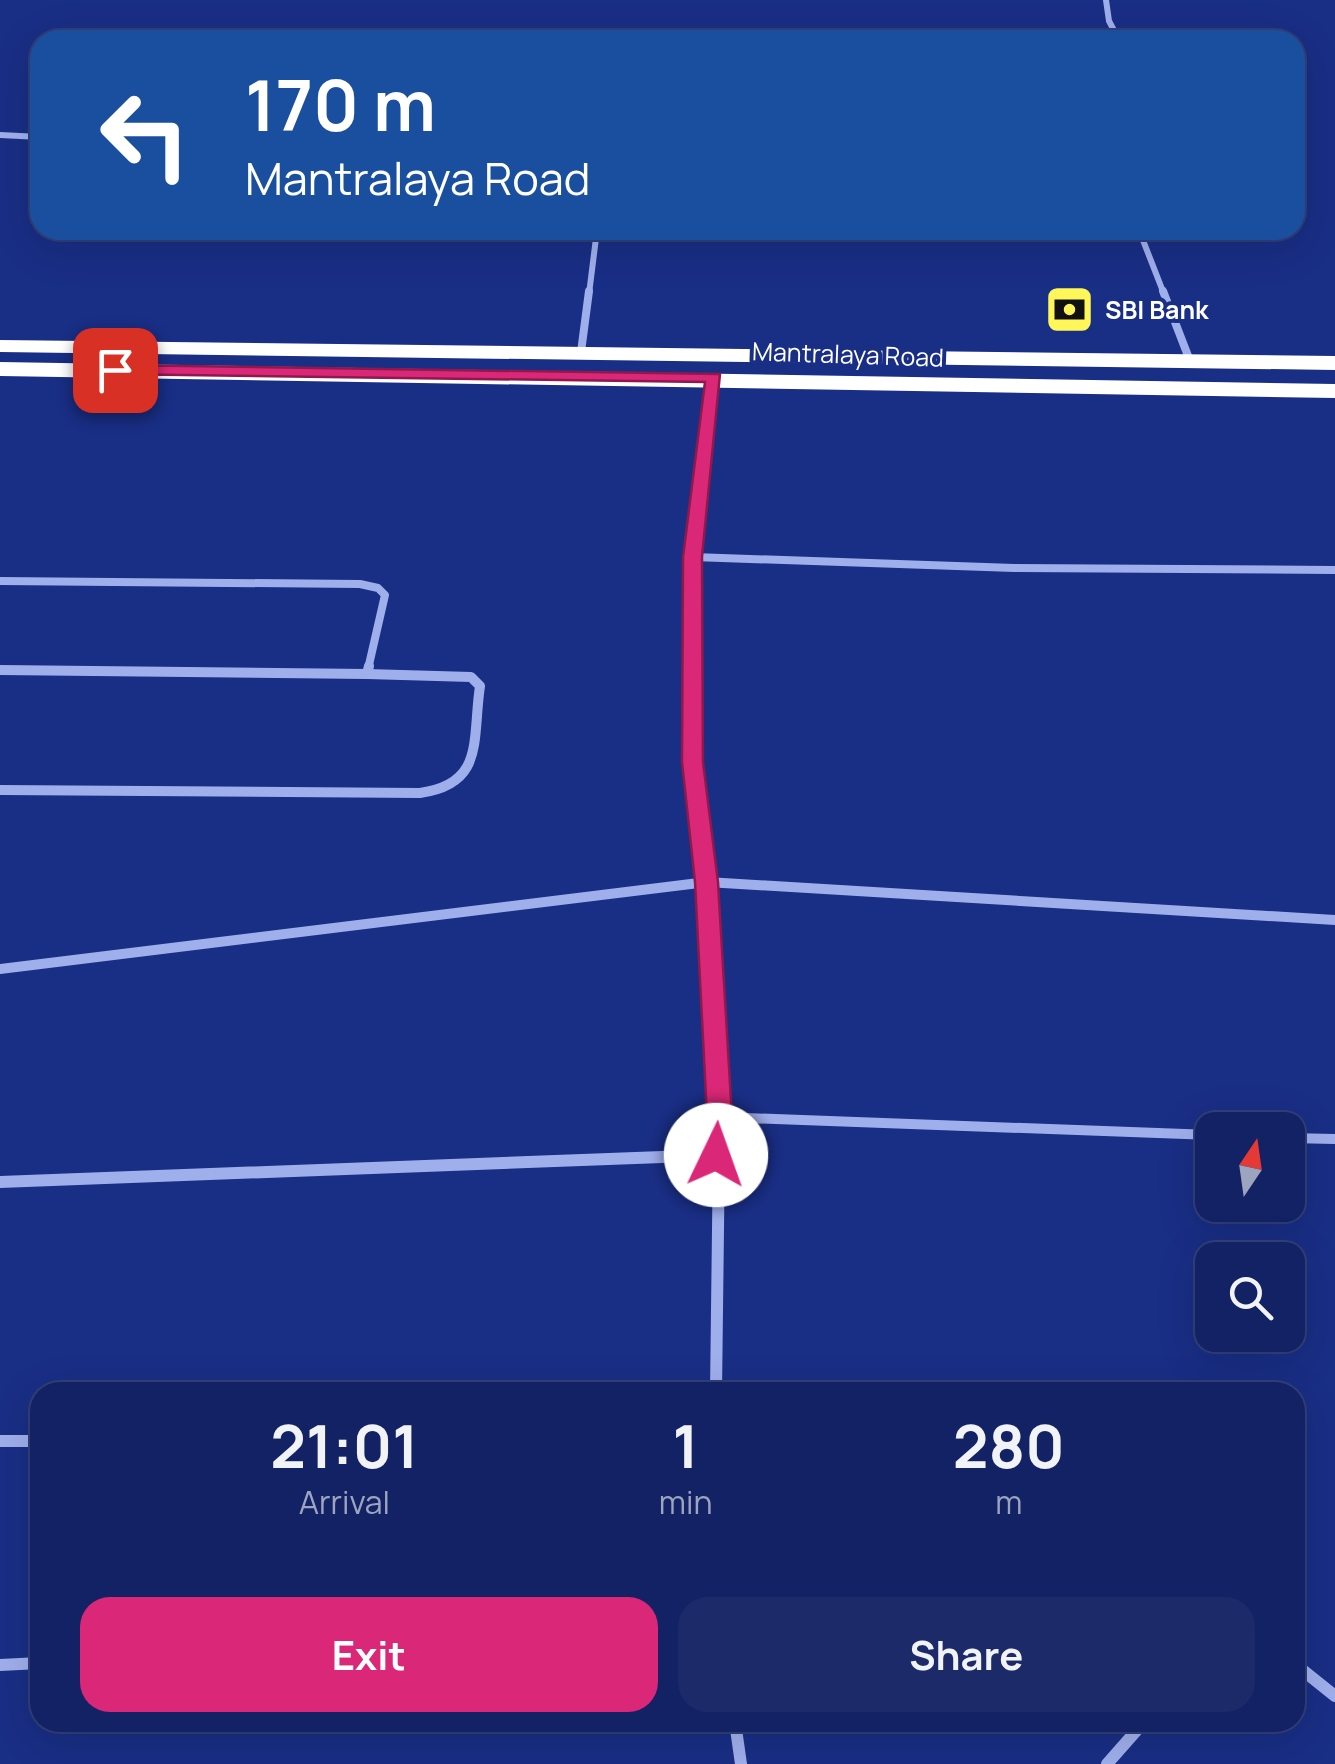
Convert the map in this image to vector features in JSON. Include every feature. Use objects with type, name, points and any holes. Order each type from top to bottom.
[{"type":"highway","name":"Mantralaya Road","points":[[0,346],[1335,363]]},
{"type":"highway","name":"Mantralaya Road","points":[[0,370],[714,378],[1335,392]]},
{"type":"street","points":[[1106,0],[1113,30]]},
{"type":"street","points":[[0,135],[30,136]]},
{"type":"street","points":[[582,352],[595,240]]},
{"type":"street","points":[[1143,240],[1190,361]]},
{"type":"street","points":[[714,378],[693,557],[692,762],[706,882],[720,1117],[716,1155],[716,1382]]},
{"type":"street","points":[[693,557],[1014,568],[1335,570]]},
{"type":"street","points":[[0,581],[360,584],[378,588],[384,595],[366,674]]},
{"type":"street","points":[[0,670],[471,677],[480,686],[468,770],[462,782],[420,793],[0,790]]},
{"type":"street","points":[[0,969],[706,882],[1335,920]]},
{"type":"street","points":[[720,1117],[1195,1134]]},
{"type":"street","points":[[1305,1139],[1335,1140]]},
{"type":"street","points":[[0,1182],[716,1155]]},
{"type":"street","points":[[0,1442],[30,1441]]},
{"type":"street","points":[[0,1665],[30,1664]]},
{"type":"street","points":[[1305,1672],[1335,1696]]},
{"type":"street","points":[[736,1732],[741,1764]]},
{"type":"street","points":[[1107,1764],[1135,1732]]},
{"type":"place","name":"SBI Bank","points":[[1070,309]]},
{"type":"route","points":[[115,370],[714,378],[693,557],[692,762],[706,882],[720,1117],[716,1155]]}]
